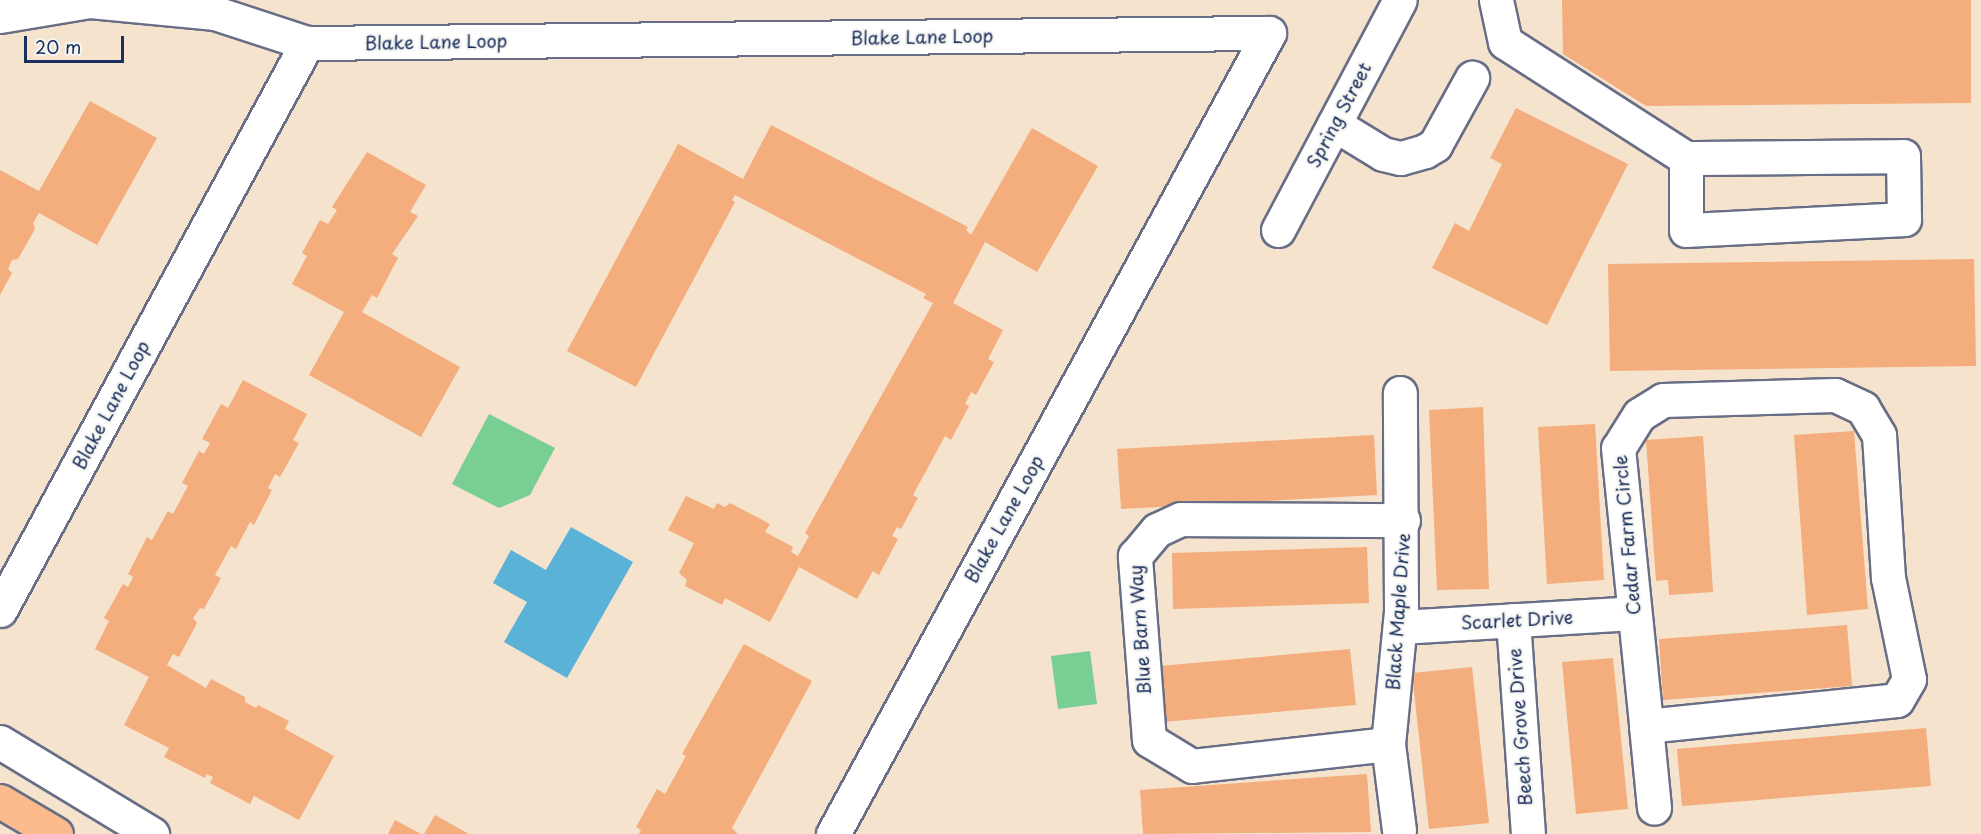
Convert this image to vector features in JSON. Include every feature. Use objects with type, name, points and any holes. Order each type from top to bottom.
[{"type":"main road","points":[[0,801],[56,834]]},
{"type":"street","name":"Spring Street","points":[[1278,230],[1400,0]]},
{"type":"street","points":[[1496,0],[1505,42],[1686,158],[1904,156],[1904,219],[1686,230],[1686,158]]},
{"type":"street","points":[[0,16],[90,1],[215,13],[307,43]]},
{"type":"street","name":"Blake Lane Loop","points":[[0,610],[307,43],[1269,33],[833,834]]},
{"type":"street","points":[[1334,124],[1383,154],[1401,158],[1425,151],[1435,145],[1472,78]]},
{"type":"street","name":"Black Maple Drive","points":[[1399,830],[1388,744],[1400,627],[1403,520],[1400,393]]},
{"type":"street","name":"Cedar Farm Circle","points":[[1646,726],[1897,700],[1909,679],[1888,578],[1879,435],[1863,408],[1835,395],[1663,399],[1639,415],[1618,448],[1654,808]]},
{"type":"street","name":"Blue Barn Way","points":[[1388,744],[1192,766],[1149,740],[1135,556],[1156,530],[1182,519],[1403,520]]},
{"type":"street","name":"Scarlet Drive","points":[[1400,627],[1634,613]]},
{"type":"street","name":"Beech Grove Drive","points":[[1513,620],[1528,834]]},
{"type":"street","points":[[0,742],[152,834]]},
{"type":"green space","points":[[489,414],[555,448],[530,495],[499,508],[452,484]]},
{"type":"green space","points":[[1090,651],[1097,704],[1058,709],[1051,656]]},
{"type":"water","points":[[571,527],[633,562],[567,678],[504,642],[527,602],[493,583],[511,550],[546,570]]},
{"type":"building","points":[[1562,0],[1971,0],[1971,103],[1646,106],[1563,54]]},
{"type":"building","points":[[90,101],[157,138],[97,245],[39,213],[33,223],[35,229],[18,259],[12,260],[8,269],[12,273],[0,295],[0,170],[39,191]]},
{"type":"building","points":[[1516,108],[1628,164],[1547,325],[1432,268],[1455,223],[1469,231],[1502,164],[1490,158]]},
{"type":"building","points":[[771,125],[968,227],[966,230],[971,235],[1032,128],[1098,166],[1037,272],[985,242],[953,303],[1003,330],[988,359],[994,362],[976,395],[971,392],[965,404],[969,406],[951,440],[945,436],[913,495],[918,498],[901,529],[897,527],[892,536],[898,539],[879,575],[873,571],[857,599],[799,567],[770,622],[725,598],[722,605],[685,586],[687,580],[679,573],[694,543],[668,530],[686,496],[714,509],[717,503],[725,507],[730,503],[770,524],[765,532],[793,547],[791,552],[798,556],[809,536],[805,533],[933,303],[923,298],[926,294],[735,195],[732,200],[735,202],[636,387],[567,351],[678,144],[743,179]]},
{"type":"building","points":[[367,152],[426,185],[410,212],[418,216],[392,254],[398,258],[377,298],[372,295],[362,312],[460,367],[421,437],[309,375],[344,312],[292,284],[307,256],[302,253],[320,220],[328,224],[337,210],[332,207]]},
{"type":"building","points":[[1974,259],[1976,366],[1610,371],[1608,264]]},
{"type":"building","points":[[243,380],[307,414],[293,440],[299,443],[280,477],[275,474],[268,488],[272,490],[254,525],[250,522],[236,549],[231,546],[215,575],[221,578],[204,609],[200,608],[193,618],[197,623],[179,657],[173,654],[167,665],[206,688],[211,679],[245,697],[245,702],[256,708],[258,705],[289,721],[285,729],[334,756],[299,820],[254,796],[250,804],[210,783],[213,777],[207,774],[205,778],[164,757],[169,748],[124,725],[149,677],[95,649],[109,621],[104,618],[123,584],[128,587],[133,577],[128,574],[147,537],[152,540],[168,511],[173,514],[188,486],[182,483],[199,451],[204,454],[210,443],[202,439],[221,404],[228,408]]},
{"type":"building","points":[[1483,407],[1489,589],[1437,590],[1429,410]]},
{"type":"building","points":[[1595,424],[1604,580],[1547,584],[1538,427]]},
{"type":"building","points":[[1854,431],[1868,609],[1807,615],[1794,435]]},
{"type":"building","points":[[1374,435],[1377,495],[1121,509],[1117,449]]},
{"type":"building","points":[[1703,436],[1713,592],[1669,595],[1668,580],[1656,581],[1646,440]]},
{"type":"building","points":[[1367,547],[1369,603],[1173,609],[1172,553]]},
{"type":"building","points":[[1847,625],[1852,686],[1663,700],[1659,639]]},
{"type":"building","points":[[744,644],[812,681],[732,828],[738,834],[639,834],[641,830],[636,827],[657,789],[665,794],[686,756],[682,754]]},
{"type":"building","points":[[1350,649],[1356,705],[1163,722],[1159,666]]},
{"type":"building","points":[[1613,658],[1628,809],[1576,814],[1562,662]]},
{"type":"building","points":[[1472,667],[1489,823],[1429,829],[1412,673]]},
{"type":"building","points":[[1926,728],[1931,786],[1682,806],[1677,749]]},
{"type":"building","points":[[1367,774],[1371,832],[1143,834],[1140,790]]},
{"type":"building","points":[[435,815],[469,834],[424,834]]},
{"type":"building","points":[[395,820],[421,834],[388,834]]}]
